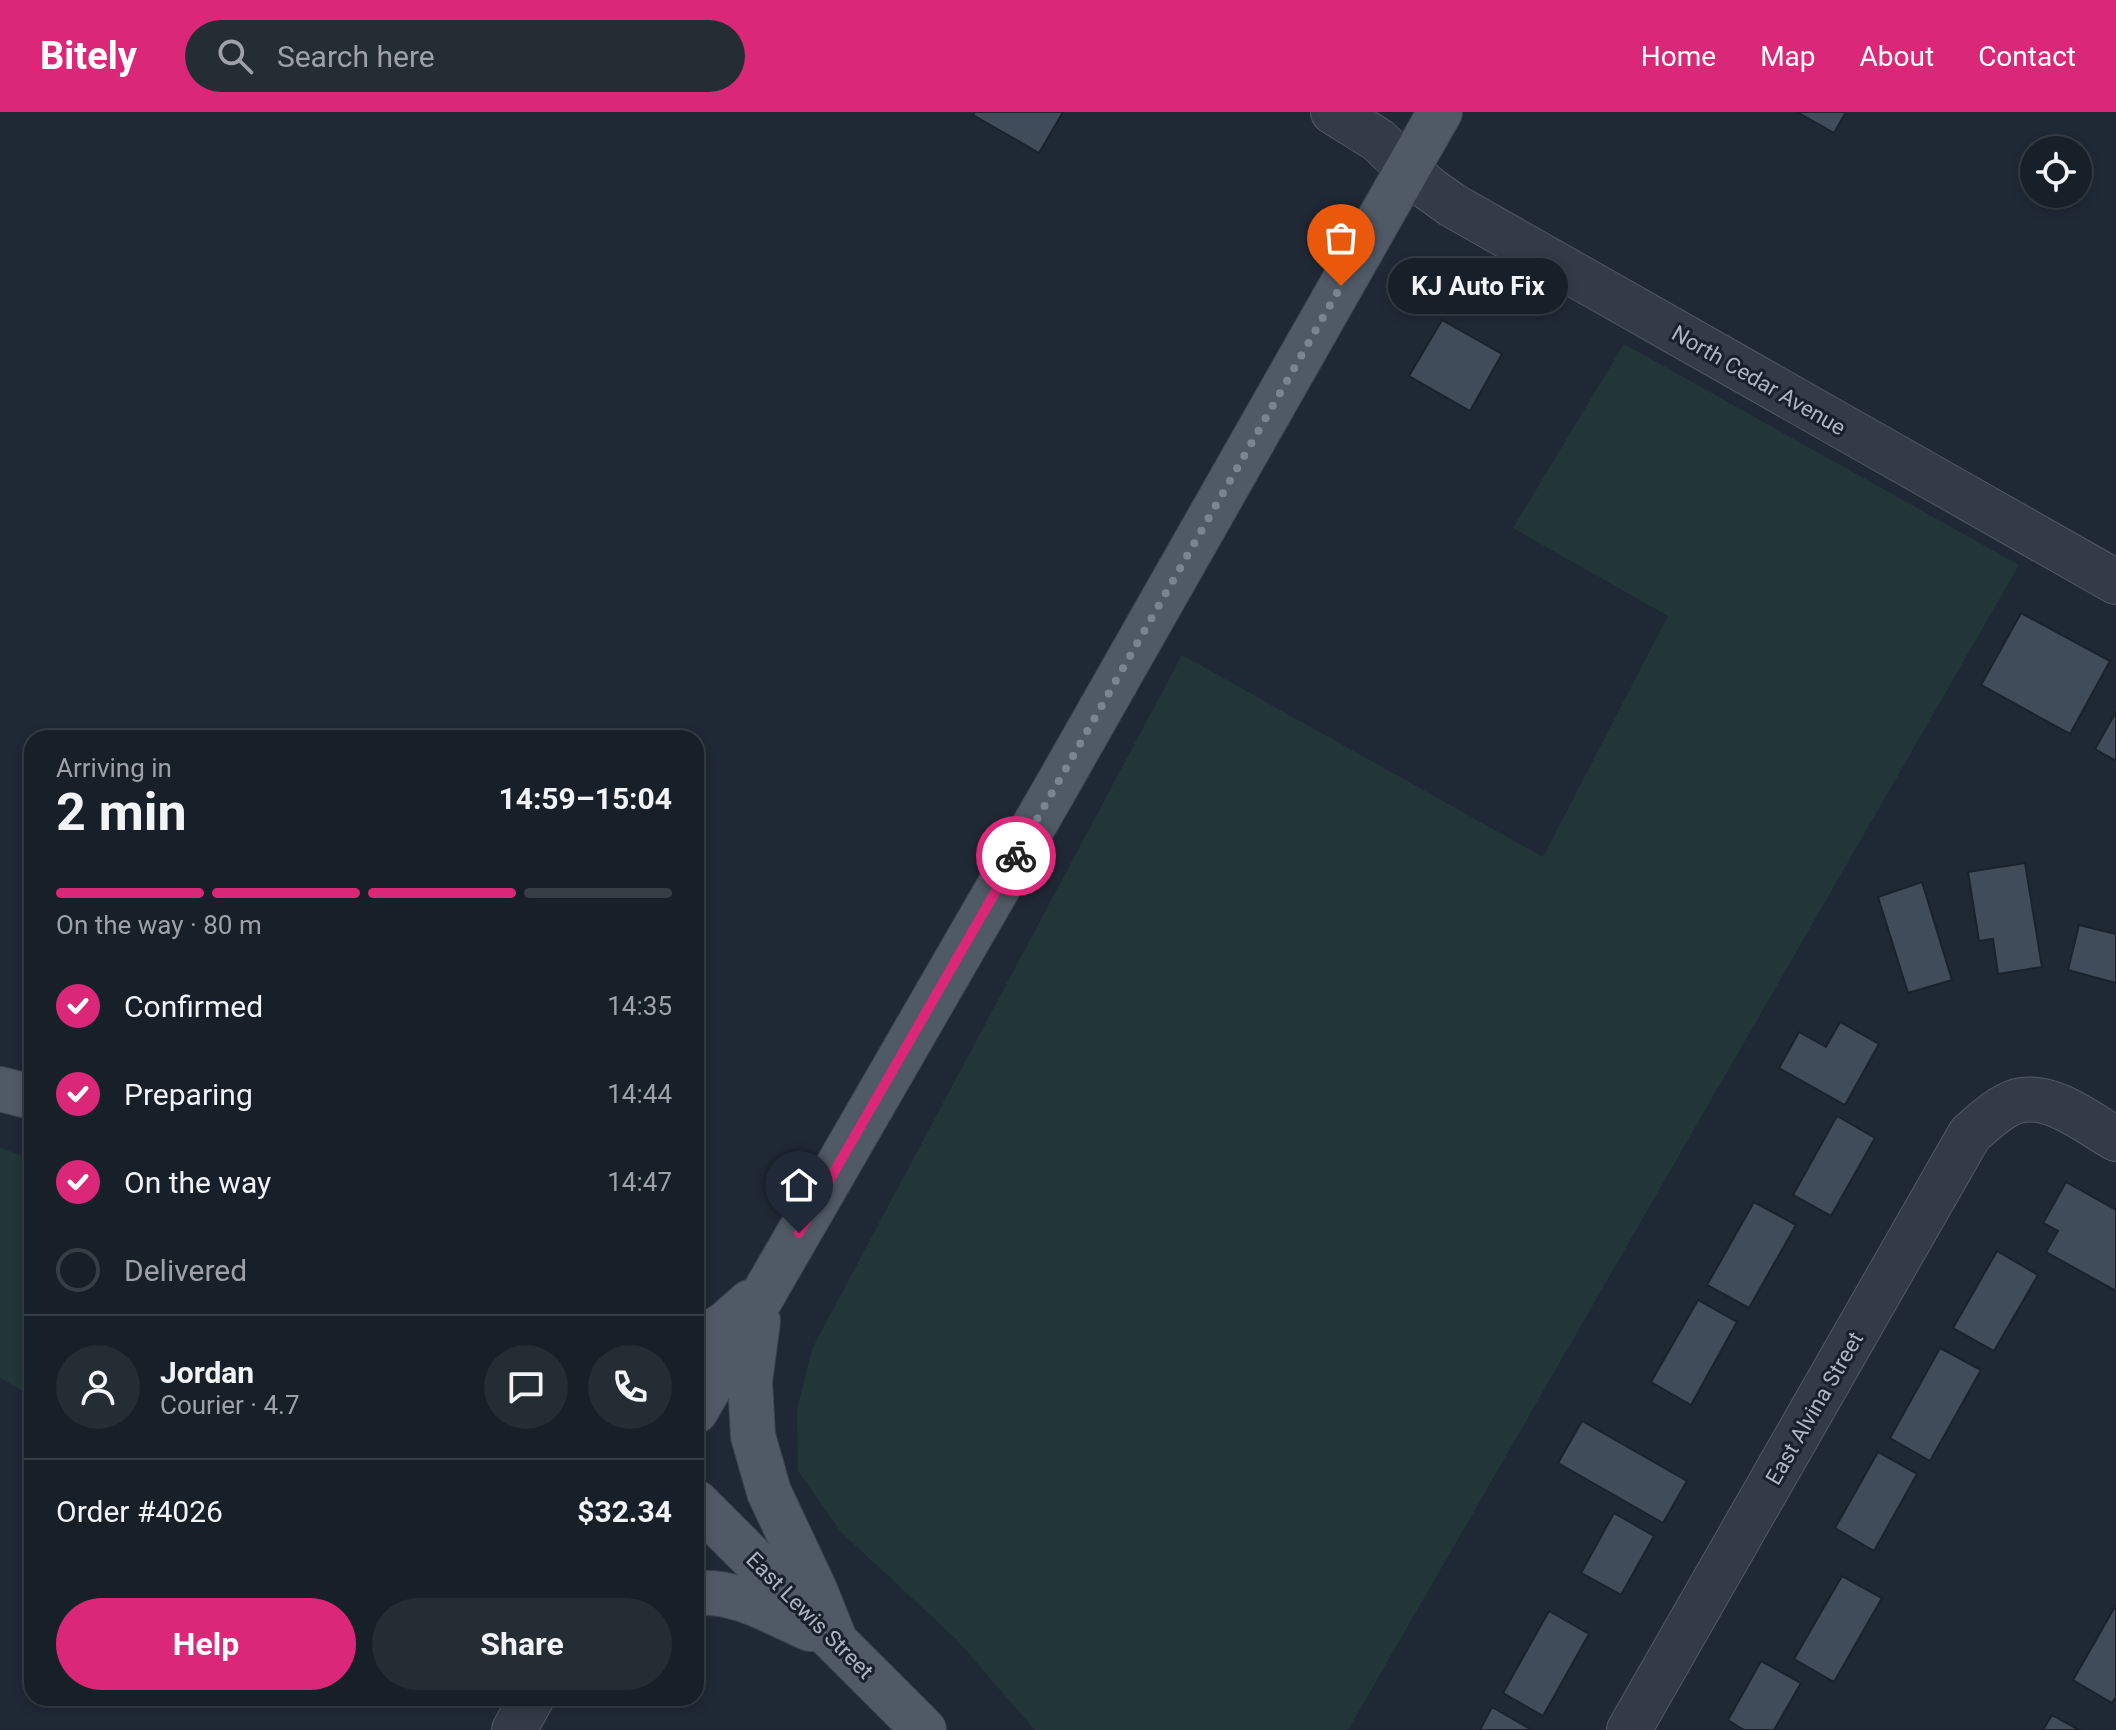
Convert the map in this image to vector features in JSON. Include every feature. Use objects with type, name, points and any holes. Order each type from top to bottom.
[{"type":"main road","points":[[704,1397],[1440,112]]},
{"type":"main road","points":[[0,1089],[24,1095]]},
{"type":"main road","points":[[704,1336],[725,1324],[769,1284]]},
{"type":"main road","points":[[769,1284],[753,1345],[750,1381],[753,1436],[769,1492],[835,1640]]},
{"type":"main road","name":"East Lewis Street","points":[[704,1510],[924,1730]]},
{"type":"main road","points":[[704,1593],[725,1594],[749,1601],[835,1640]]},
{"type":"street","name":"North Cedar Avenue","points":[[1333,112],[1378,140],[1452,205],[2116,582]]},
{"type":"street","name":"East Alvina Street","points":[[1629,1730],[1970,1134],[1998,1111],[2016,1102],[2030,1100],[2056,1105],[2116,1139]]},
{"type":"street","points":[[514,1730],[528,1706]]},
{"type":"green space","points":[[1624,344],[2019,565],[1348,1730],[1035,1730],[956,1639],[841,1532],[798,1471],[797,1409],[812,1349],[1182,655],[1543,857],[1668,616],[1513,528]]},
{"type":"green space","points":[[0,1148],[24,1156],[24,1392],[0,1378]]},
{"type":"building","points":[[975,112],[1063,112],[1039,153],[973,115]]},
{"type":"building","points":[[1797,112],[1846,112],[1834,133]]},
{"type":"building","points":[[1442,320],[1502,354],[1470,411],[1409,376]]},
{"type":"building","points":[[2021,613],[2110,661],[2070,734],[1981,685]]},
{"type":"building","points":[[2116,712],[2116,761],[2095,749]]},
{"type":"building","points":[[2025,863],[2042,967],[1998,974],[1993,939],[1979,941],[1968,872]]},
{"type":"building","points":[[1922,882],[1952,980],[1908,993],[1878,897]]},
{"type":"building","points":[[2079,925],[2116,934],[2116,983],[2068,970]]},
{"type":"building","points":[[1840,1022],[1879,1044],[1845,1105],[1779,1068],[1799,1032],[1826,1047]]},
{"type":"building","points":[[1837,1116],[1875,1138],[1831,1216],[1793,1195]]},
{"type":"building","points":[[2066,1182],[2116,1210],[2116,1291],[2046,1252],[2058,1231],[2043,1223]]},
{"type":"building","points":[[1754,1202],[1796,1225],[1749,1308],[1707,1285]]},
{"type":"building","points":[[1997,1251],[2038,1275],[1994,1351],[1953,1328]]},
{"type":"building","points":[[1698,1300],[1737,1322],[1691,1405],[1651,1382]]},
{"type":"building","points":[[1940,1348],[1981,1370],[1930,1461],[1890,1438]]},
{"type":"building","points":[[1582,1421],[1687,1481],[1663,1523],[1558,1463]]},
{"type":"building","points":[[1878,1452],[1917,1474],[1874,1551],[1835,1528]]},
{"type":"building","points":[[1614,1513],[1654,1536],[1621,1595],[1581,1573]]},
{"type":"building","points":[[1842,1576],[1882,1598],[1834,1682],[1794,1659]]},
{"type":"building","points":[[2116,1605],[2116,1697],[2112,1703],[2073,1680]]},
{"type":"building","points":[[1549,1611],[1589,1634],[1543,1716],[1503,1693]]},
{"type":"building","points":[[1761,1661],[1801,1683],[1774,1730],[1744,1730],[1728,1720]]},
{"type":"building","points":[[1492,1707],[1532,1730],[1480,1730]]},
{"type":"building","points":[[2052,1715],[2079,1730],[2043,1730]]},
{"type":"way so far","points":[[1016,856],[1341,286]]},
{"type":"place","name":"KJ Auto Fix","points":[[1341,286]]},
{"type":"route","points":[[799,1233],[1016,856]]}]
